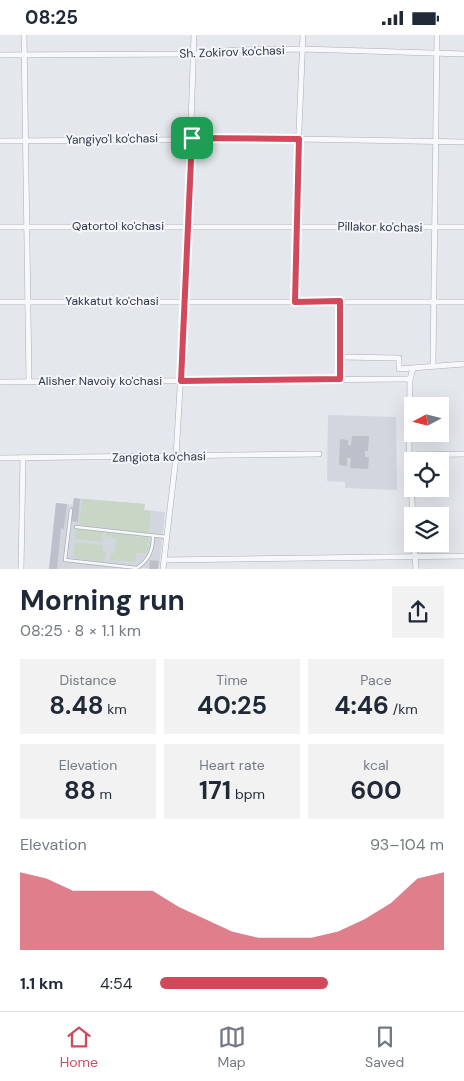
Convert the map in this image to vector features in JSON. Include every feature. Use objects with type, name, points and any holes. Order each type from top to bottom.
[{"type":"street","points":[[24,35],[29,382]]},
{"type":"street","points":[[163,569],[176,457],[181,381],[192,138],[194,35]]},
{"type":"street","points":[[295,302],[295,225],[303,35]]},
{"type":"street","points":[[432,365],[437,35]]},
{"type":"street","name":"Sh. Zokirov ko'chasi","points":[[0,55],[194,54],[236,50],[302,49],[437,55],[464,54]]},
{"type":"street","name":"Yangiyo'l ko'chasi","points":[[0,141],[192,138],[464,142]]},
{"type":"street","name":"Qatortol ko'chasi","points":[[0,227],[295,225]]},
{"type":"street","name":"Pillakor ko'chasi","points":[[295,225],[464,227]]},
{"type":"street","points":[[340,301],[340,379]]},
{"type":"street","name":"Yakkatut ko'chasi","points":[[0,302],[464,302]]},
{"type":"street","points":[[340,357],[399,358],[399,369],[464,364]]},
{"type":"street","points":[[409,452],[410,379],[413,369]]},
{"type":"street","name":"Alisher Navoiy ko'chasi","points":[[0,382],[410,379]]},
{"type":"street","name":"Zangiota ko'chasi","points":[[0,459],[319,454]]},
{"type":"street","points":[[449,454],[464,454]]},
{"type":"street","points":[[21,569],[22,458]]},
{"type":"street","points":[[415,552],[416,569]]},
{"type":"street","points":[[164,560],[464,556]]},
{"type":"lane","points":[[71,510],[65,560],[136,568],[144,563],[150,554],[153,536]]},
{"type":"lane","points":[[76,527],[167,537]]},
{"type":"shaded area","points":[[328,415],[396,417],[397,490],[345,488],[345,482],[327,481]]},
{"type":"shaded area","points":[[74,498],[145,504],[144,510],[165,512],[159,568],[49,569],[56,503],[73,505]]},
{"type":"green space","points":[[82,499],[145,504],[144,510],[151,511],[149,533],[79,525]]},
{"type":"green space","points":[[76,529],[103,532],[102,542],[75,539]]},
{"type":"green space","points":[[106,532],[149,538],[149,543],[145,545],[150,546],[146,553],[136,553],[136,562],[110,560],[111,553],[115,553],[116,538],[106,536]]},
{"type":"green space","points":[[75,542],[103,545],[103,551],[106,551],[104,562],[73,558]]},
{"type":"building","points":[[352,436],[369,436],[368,451],[365,451],[365,457],[369,457],[368,469],[350,468],[351,458],[347,458],[347,466],[339,465],[340,439],[348,440],[348,445],[351,445]]},
{"type":"building","points":[[74,498],[80,499],[78,522],[71,521]]},
{"type":"building","points":[[56,503],[67,504],[64,529],[61,528],[57,569],[49,569]]},
{"type":"building","points":[[150,560],[159,561],[158,569],[149,569]]},
{"type":"route","points":[[192,138],[299,139],[295,225],[295,302],[340,301],[340,379],[181,381],[192,138]]}]
